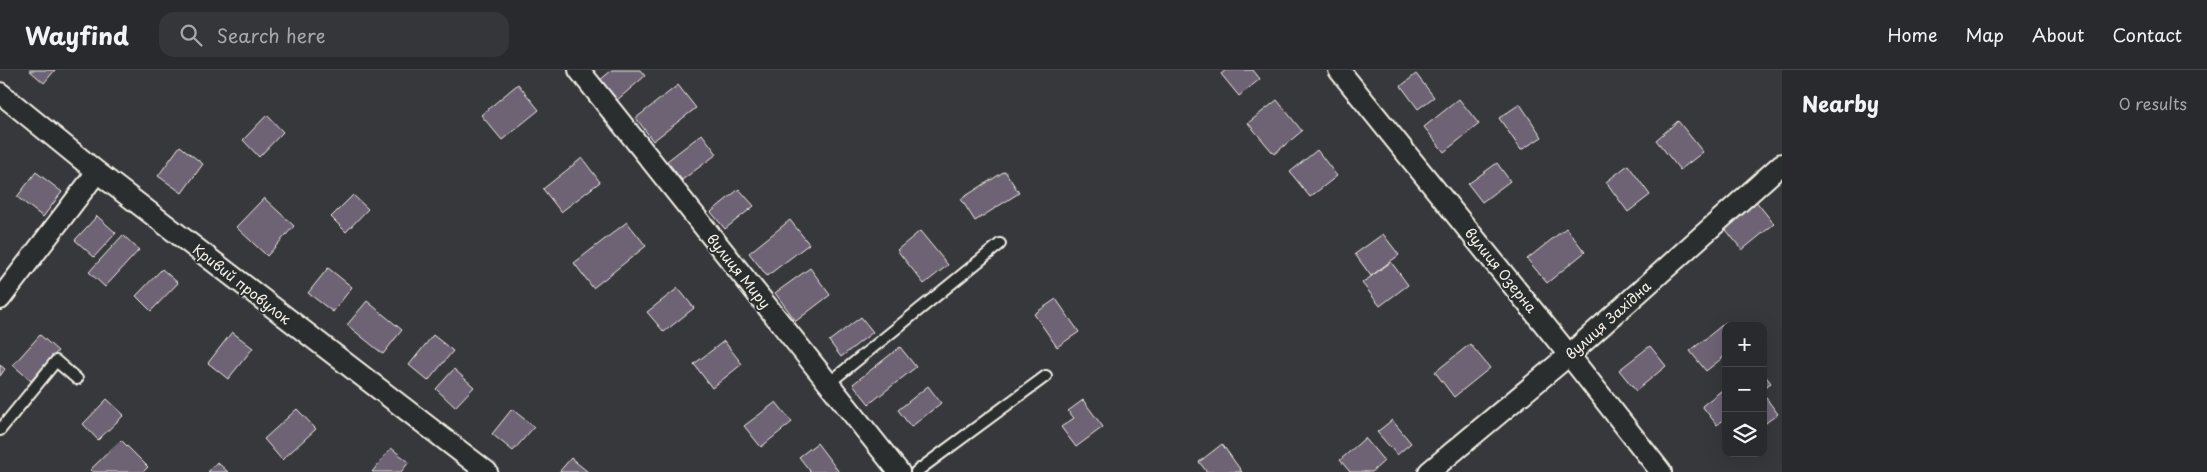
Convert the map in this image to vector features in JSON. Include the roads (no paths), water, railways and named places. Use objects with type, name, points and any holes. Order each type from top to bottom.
[{"type":"street","name":"вулиця Миру","points":[[579,70],[899,472]]},
{"type":"street","name":"вулиця Озерна","points":[[1339,70],[1661,472]]},
{"type":"street","name":"Кривий провулок","points":[[0,93],[97,172],[487,472]]},
{"type":"street","name":"вулиця Західна","points":[[1429,472],[1569,355],[1782,164]]},
{"type":"street","points":[[0,299],[97,172]]},
{"type":"lane","points":[[829,383],[1000,244]]},
{"type":"lane","points":[[0,430],[56,361],[78,379]]},
{"type":"lane","points":[[916,472],[1046,376]]}]
